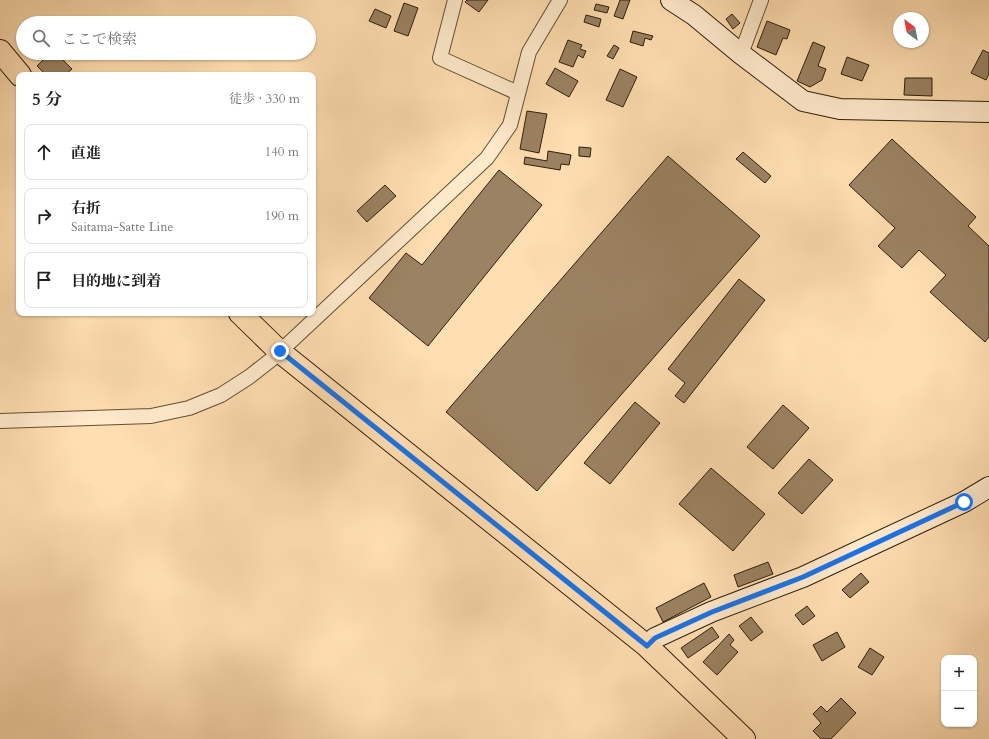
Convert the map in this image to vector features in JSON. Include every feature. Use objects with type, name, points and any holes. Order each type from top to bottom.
[{"type":"main road","points":[[0,51],[18,72]]},
{"type":"main road","points":[[243,316],[280,351],[647,646],[744,739]]},
{"type":"street","points":[[455,0],[440,58],[518,93]]},
{"type":"street","points":[[0,421],[152,416],[189,408],[222,395],[249,378],[280,351],[487,158],[510,125],[529,52],[560,0]]},
{"type":"street","points":[[670,0],[694,15],[741,54],[803,101],[840,109],[989,112]]},
{"type":"street","points":[[741,54],[761,0]]},
{"type":"street","points":[[647,646],[655,638],[712,612],[803,577],[964,502],[989,487]]},
{"type":"building","points":[[467,0],[488,0],[479,12],[465,2]]},
{"type":"building","points":[[620,0],[630,0],[623,19],[614,16]]},
{"type":"building","points":[[404,3],[418,8],[408,36],[394,31]]},
{"type":"building","points":[[596,4],[609,7],[607,13],[594,10]]},
{"type":"building","points":[[375,9],[391,16],[386,28],[369,21]]},
{"type":"building","points":[[732,14],[740,23],[733,29],[726,19]]},
{"type":"building","points":[[586,15],[601,19],[599,27],[584,22]]},
{"type":"building","points":[[767,21],[790,30],[787,39],[783,38],[776,55],[757,47]]},
{"type":"building","points":[[633,31],[653,36],[651,40],[645,38],[643,46],[630,42]]},
{"type":"building","points":[[568,40],[582,45],[580,49],[586,51],[583,58],[578,55],[573,67],[559,62]]},
{"type":"building","points":[[813,42],[825,47],[818,66],[826,69],[822,80],[810,87],[797,81]]},
{"type":"building","points":[[614,45],[619,48],[613,59],[607,56]]},
{"type":"building","points":[[983,50],[989,53],[989,74],[986,80],[971,73]]},
{"type":"building","points":[[847,57],[869,65],[862,81],[841,74]]},
{"type":"building","points":[[43,60],[63,60],[72,69],[68,72],[43,72],[37,66]]},
{"type":"building","points":[[555,68],[578,81],[569,97],[546,84]]},
{"type":"building","points":[[620,69],[637,77],[623,107],[606,100]]},
{"type":"building","points":[[905,78],[932,78],[932,96],[904,95]]},
{"type":"building","points":[[527,111],[547,114],[539,153],[520,149]]},
{"type":"building","points":[[892,139],[976,217],[968,226],[989,246],[989,337],[985,342],[930,292],[946,275],[919,250],[902,268],[878,246],[895,228],[849,185]]},
{"type":"building","points":[[579,147],[591,148],[590,157],[579,156]]},
{"type":"building","points":[[548,151],[571,155],[569,165],[561,164],[560,170],[524,164],[525,157],[547,161]]},
{"type":"building","points":[[743,152],[771,176],[765,183],[736,159]]},
{"type":"building","points":[[668,156],[760,236],[537,491],[446,412]]},
{"type":"building","points":[[499,170],[542,205],[428,346],[369,298],[406,253],[422,265]]},
{"type":"building","points":[[385,185],[396,196],[367,222],[357,211]]},
{"type":"building","points":[[739,279],[765,300],[684,403],[675,396],[685,383],[668,369]]},
{"type":"building","points":[[635,402],[660,423],[610,484],[584,463]]},
{"type":"building","points":[[783,405],[809,428],[773,469],[747,447]]},
{"type":"building","points":[[809,459],[833,480],[802,514],[778,493]]},
{"type":"building","points":[[711,468],[765,514],[733,551],[679,504]]},
{"type":"building","points":[[768,562],[773,574],[738,587],[734,575]]},
{"type":"building","points":[[861,573],[869,582],[850,598],[842,590]]},
{"type":"building","points":[[704,583],[711,597],[663,622],[656,608]]},
{"type":"building","points":[[807,606],[815,616],[803,625],[795,615]]},
{"type":"building","points":[[751,617],[763,632],[751,641],[739,626]]},
{"type":"building","points":[[712,627],[719,637],[688,658],[681,648]]},
{"type":"building","points":[[837,632],[845,647],[822,661],[813,645]]},
{"type":"building","points":[[729,634],[734,640],[730,645],[738,652],[717,675],[703,662]]},
{"type":"building","points":[[870,648],[884,657],[872,675],[858,667]]},
{"type":"building","points":[[841,698],[856,713],[831,739],[821,739],[813,731],[821,723],[813,714],[821,706],[827,712]]},
{"type":"route","points":[[280,351],[390,442],[647,646],[655,638],[712,612],[803,577],[964,502]]}]
